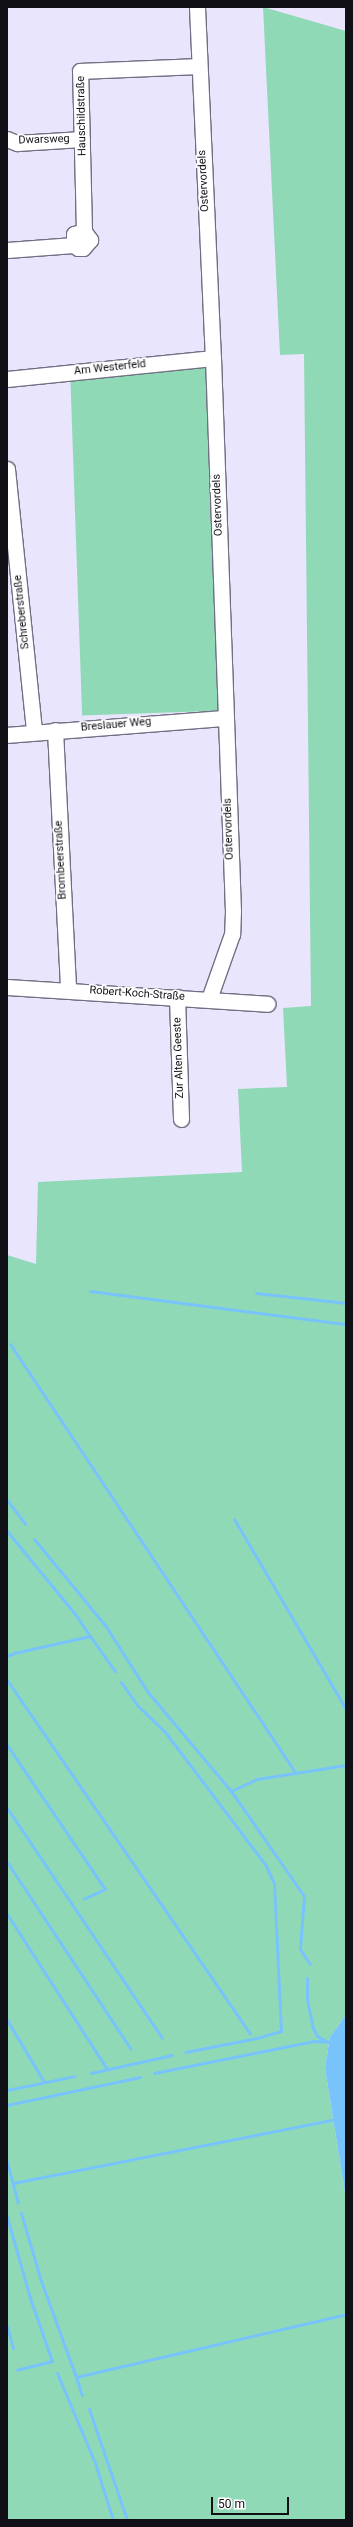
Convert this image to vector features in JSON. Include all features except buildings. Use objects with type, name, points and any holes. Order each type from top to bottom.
[{"type":"street","name":"Ostervordels","points":[[196,7],[213,358],[233,911],[232,934],[209,999]]},
{"type":"street","name":"Hauschildstraße","points":[[7,250],[74,245],[74,234],[84,231],[80,71],[198,66]]},
{"type":"street","name":"Dwarsweg","points":[[7,139],[18,143],[82,139]]},
{"type":"street","name":"Am Westerfeld","points":[[7,379],[213,358]]},
{"type":"street","name":"Schreberstraße","points":[[7,469],[34,732]]},
{"type":"street","name":"Breslauer Weg","points":[[7,735],[55,730],[225,718]]},
{"type":"street","name":"Brombeerstraße","points":[[55,730],[68,990]]},
{"type":"street","name":"Robert-Koch-Straße","points":[[7,987],[209,999],[267,1004]]},
{"type":"street","name":"Zur Alten Geeste","points":[[177,997],[181,1119]]},
{"type":"green space","points":[[263,7],[346,31],[346,2015],[330,2037],[325,2068],[346,2199],[346,2520],[7,2520],[7,1255],[36,1264],[38,1182],[242,1172],[238,1089],[287,1087],[283,1008],[311,1006],[304,354],[280,355]]},
{"type":"green space","points":[[206,366],[218,711],[82,716],[70,371]]},
{"type":"water","points":[[346,2015],[346,2199],[325,2068],[330,2037]]},
{"type":"waterway","points":[[90,1291],[345,1324],[346,1326]]},
{"type":"waterway","points":[[256,1293],[346,1303]]},
{"type":"waterway","points":[[10,1344],[295,1772]]},
{"type":"waterway","points":[[7,1500],[25,1524]]},
{"type":"waterway","points":[[234,1519],[346,1709]]},
{"type":"waterway","points":[[7,1531],[75,1614],[90,1636]]},
{"type":"waterway","points":[[34,1539],[105,1625],[147,1691],[231,1791]]},
{"type":"waterway","points":[[7,1656],[14,1653],[90,1636],[115,1671]]},
{"type":"waterway","points":[[7,1680],[250,2033]]},
{"type":"waterway","points":[[121,1682],[138,1706],[165,1732],[265,1864],[274,1883],[281,2031],[257,2038],[185,2052]]},
{"type":"waterway","points":[[7,1745],[105,1889],[84,1899]]},
{"type":"waterway","points":[[310,1964],[300,1949],[304,1896],[231,1791],[257,1779],[346,1765]]},
{"type":"waterway","points":[[7,1808],[162,2038]]},
{"type":"waterway","points":[[7,1862],[131,2049]]},
{"type":"waterway","points":[[7,1914],[107,2069]]},
{"type":"waterway","points":[[307,1978],[307,2000],[313,2028],[317,2036],[326,2041]]},
{"type":"waterway","points":[[7,2020],[44,2082]]},
{"type":"waterway","points":[[154,2073],[314,2041],[331,2042]]},
{"type":"waterway","points":[[91,2073],[172,2055]]},
{"type":"waterway","points":[[7,2090],[75,2076]]},
{"type":"waterway","points":[[7,2105],[140,2077]]},
{"type":"waterway","points":[[13,2183],[336,2119]]},
{"type":"waterway","points":[[7,2162],[18,2203]]},
{"type":"waterway","points":[[21,2213],[41,2281],[76,2377],[346,2314]]},
{"type":"waterway","points":[[7,2217],[31,2301],[52,2361],[17,2370]]},
{"type":"waterway","points":[[7,2326],[13,2348]]},
{"type":"waterway","points":[[57,2373],[95,2463],[113,2520]]},
{"type":"waterway","points":[[76,2377],[82,2395]]},
{"type":"waterway","points":[[89,2409],[127,2520]]}]
